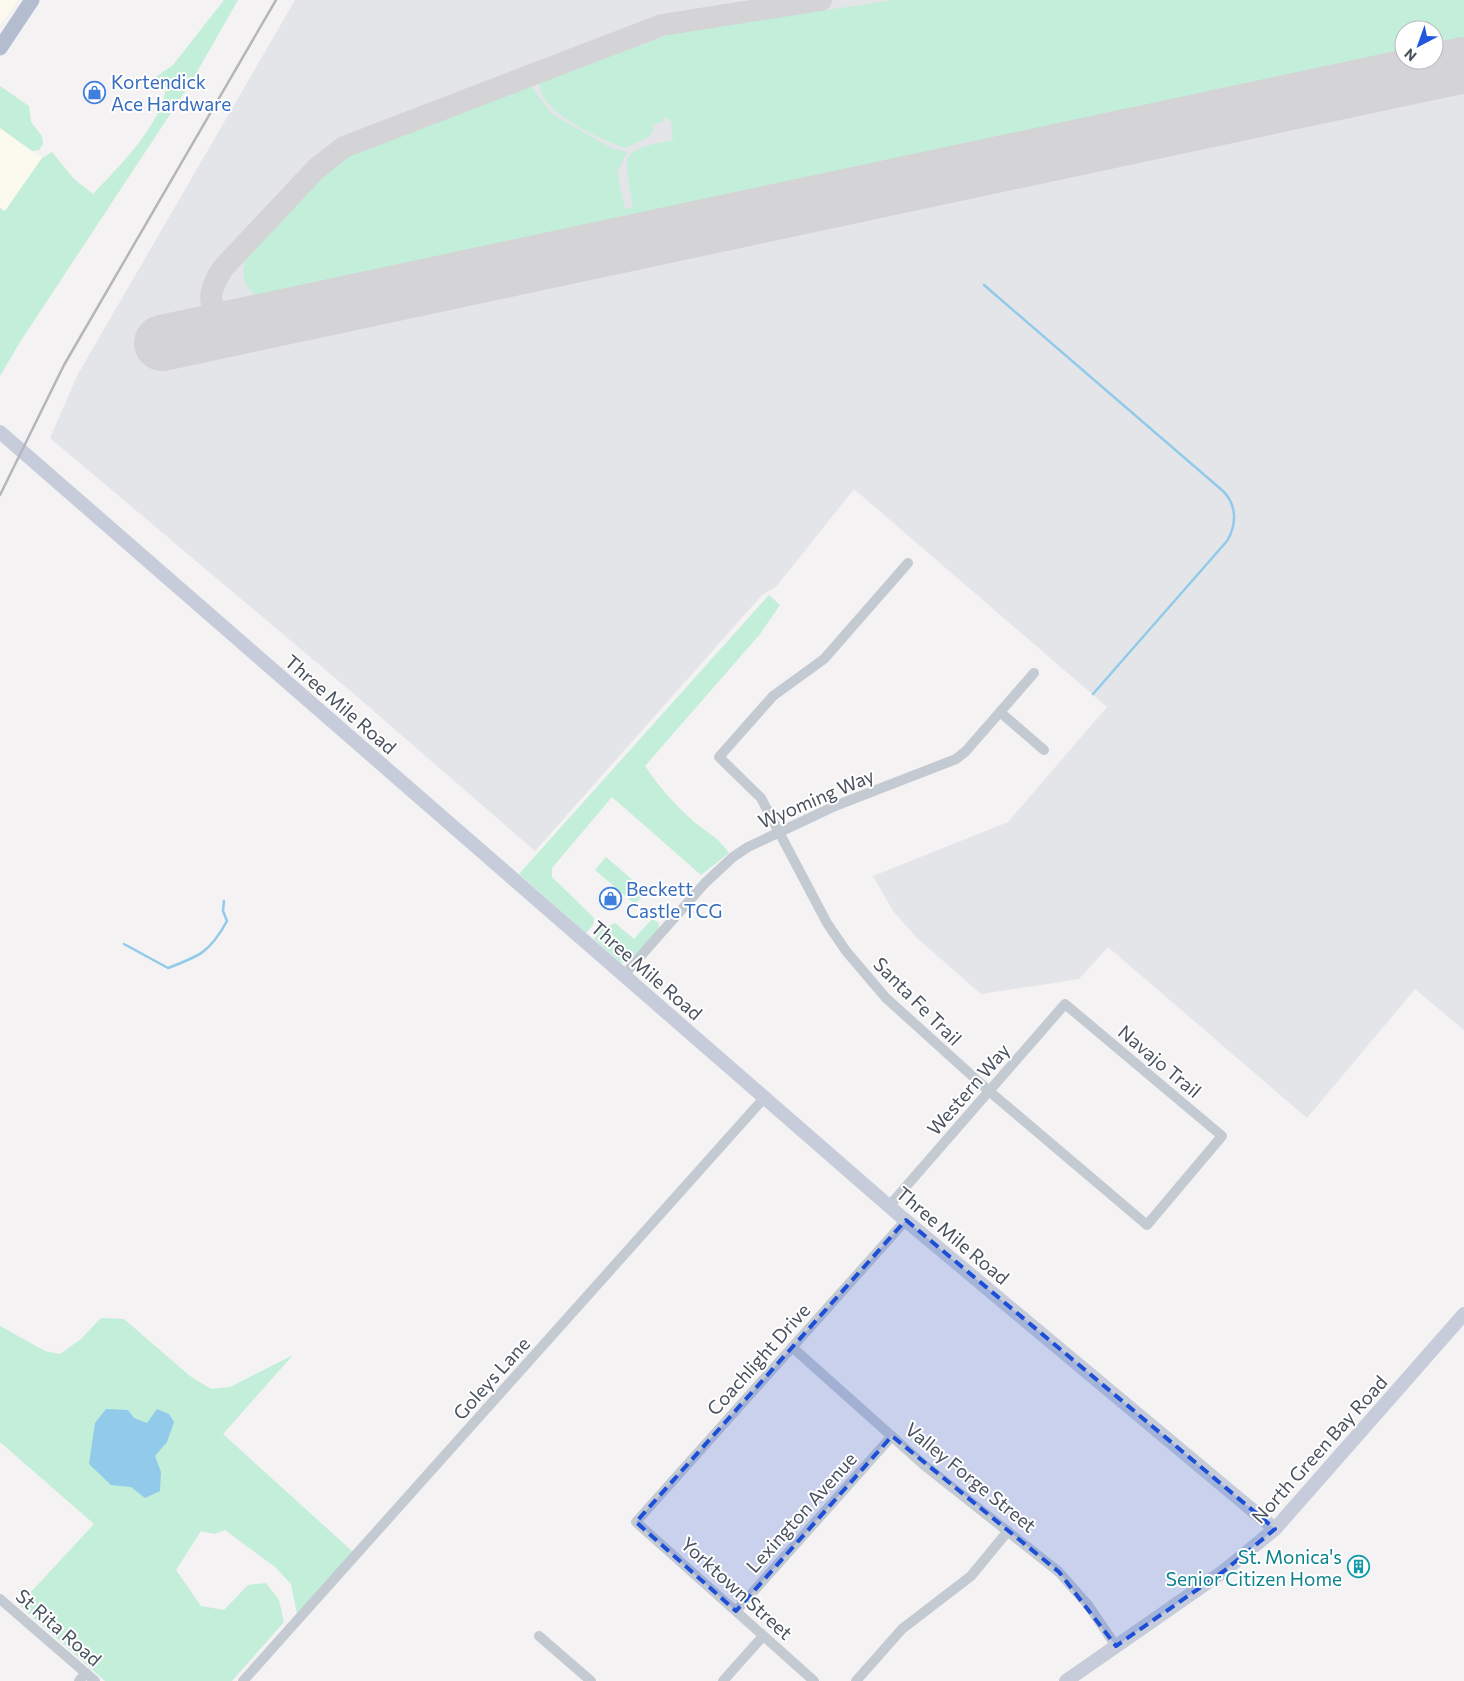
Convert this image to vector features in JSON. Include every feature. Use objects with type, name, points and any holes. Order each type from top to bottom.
[{"type":"main road","points":[[0,48],[32,0]]},
{"type":"street","name":"Three Mile Road","points":[[0,432],[889,1206],[1275,1528]]},
{"type":"street","name":"Santa Fe Trail","points":[[908,563],[820,664],[785,685],[773,696],[719,757],[761,798],[823,916],[866,975],[908,1020],[1147,1225]]},
{"type":"street","name":"Wyoming Way","points":[[624,975],[718,869],[748,847],[835,806],[956,759],[1034,673]]},
{"type":"street","points":[[1000,712],[1044,750]]},
{"type":"street","name":"Western Way","points":[[889,1206],[1065,1004],[1075,1012]]},
{"type":"street","name":"Navajo Trail","points":[[1075,1012],[1222,1136],[1147,1225]]},
{"type":"street","name":"Goleys Lane","points":[[243,1681],[765,1097]]},
{"type":"street","name":"Coachlight Drive","points":[[636,1522],[906,1220]]},
{"type":"street","name":"North Green Bay Road","points":[[1066,1681],[1224,1571],[1275,1528],[1464,1314]]},
{"type":"street","name":"Valley Forge Street","points":[[792,1347],[955,1491],[1043,1557],[1070,1583],[1116,1646]]},
{"type":"street","name":"Lexington Avenue","points":[[736,1611],[892,1436]]},
{"type":"street","name":"Yorktown Street","points":[[636,1522],[814,1681]]},
{"type":"street","points":[[856,1681],[902,1629],[971,1576],[1008,1531]]},
{"type":"street","name":"St Rita Road","points":[[0,1599],[95,1681]]},
{"type":"street","points":[[539,1636],[591,1681]]},
{"type":"street","points":[[723,1681],[764,1636]]},
{"type":"street","points":[[79,1681],[86,1673]]},
{"type":"highlighted area","points":[[906,1220],[1275,1529],[1224,1571],[1116,1646],[1059,1572],[892,1436],[736,1611],[636,1522]]},
{"type":"shaded area","points":[[0,0],[18,0],[0,25]]},
{"type":"shaded area","points":[[295,0],[1464,0],[1464,1030],[1415,989],[1307,1118],[1108,947],[1079,979],[981,994],[917,938],[893,911],[873,876],[1008,822],[1107,707],[854,489],[776,587],[762,595],[535,851],[354,694],[50,438],[78,374]]},
{"type":"shaded area","points":[[0,128],[42,158],[5,211],[0,208]]},
{"type":"green space","points":[[224,0],[238,0],[190,84],[20,342],[0,376],[0,208],[5,211],[42,158],[52,152],[74,179],[93,194],[137,145],[156,116],[163,102],[166,88],[157,76],[173,65]]},
{"type":"green space","points":[[893,0],[1464,0],[1464,46],[1444,51],[1444,20],[1394,20],[1394,61],[273,301],[258,296],[247,286],[243,273],[246,257],[323,174],[339,161],[366,147],[530,85],[552,114],[611,148],[627,152],[617,173],[625,209],[633,207],[628,177],[628,158],[641,148],[673,140],[671,121],[665,117],[663,122],[652,125],[653,130],[649,137],[625,148],[587,131],[560,114],[542,94],[540,83],[673,33]]},
{"type":"green space","points":[[0,86],[29,106],[31,122],[42,136],[43,144],[39,150],[32,151],[0,128]]},
{"type":"green space","points":[[769,595],[780,605],[760,634],[645,766],[674,802],[694,822],[717,839],[729,853],[701,875],[612,797],[552,868],[552,877],[594,918],[593,925],[586,933],[519,874]]},
{"type":"green space","points":[[606,857],[646,892],[635,904],[595,870]]},
{"type":"green space","points":[[652,919],[659,923],[658,930],[629,963],[621,963],[594,939],[601,929],[615,923],[634,939]]},
{"type":"green space","points":[[101,1318],[124,1319],[190,1376],[211,1389],[230,1387],[293,1355],[223,1434],[353,1552],[297,1614],[291,1584],[275,1567],[225,1530],[214,1534],[201,1531],[176,1570],[201,1606],[224,1610],[248,1585],[266,1583],[279,1600],[284,1622],[232,1681],[105,1681],[19,1605],[94,1524],[0,1442],[0,1326],[45,1351],[60,1354],[81,1339]]},
{"type":"water","points":[[106,1409],[128,1410],[134,1418],[147,1423],[157,1409],[169,1414],[174,1422],[167,1442],[155,1456],[161,1472],[160,1491],[145,1498],[131,1487],[111,1485],[89,1464],[95,1423]]},
{"type":"waterway","points":[[984,285],[1223,491],[1228,496],[1233,508],[1233,528],[1227,541],[1093,694]]},
{"type":"waterway","points":[[124,944],[168,968],[188,960],[203,952],[221,931],[227,921],[223,911],[224,901]]},
{"type":"taxiway","points":[[228,329],[216,313],[211,300],[213,286],[223,268],[316,169],[344,147],[662,25],[821,0]]},
{"type":"runway","points":[[162,343],[1464,65]]},
{"type":"railway","points":[[0,495],[64,365],[276,0]]},
{"type":"place","name":"Kortendick Ace Hardware","points":[[95,92]]},
{"type":"place","name":"Beckett Castle TCG","points":[[610,899]]},
{"type":"place","name":"St. Monica's Senior Citizen Home","points":[[1358,1567]]}]
